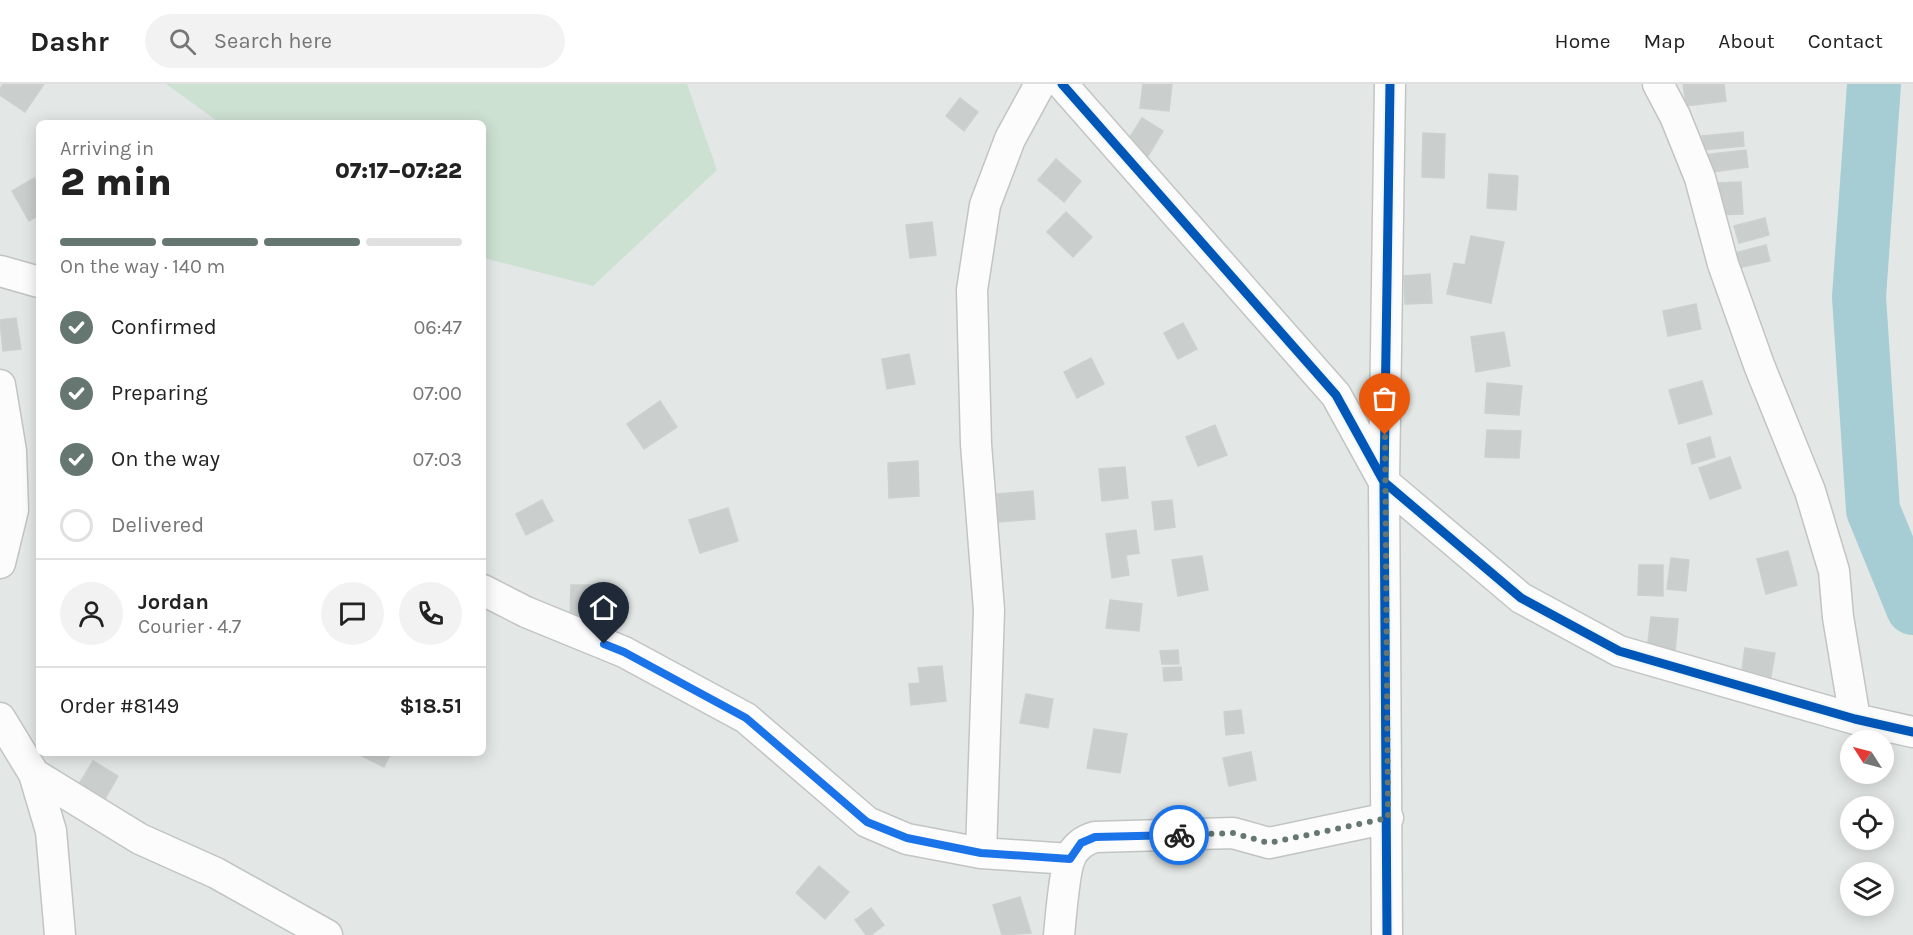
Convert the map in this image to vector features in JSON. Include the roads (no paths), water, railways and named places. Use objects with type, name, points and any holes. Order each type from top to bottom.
[{"type":"street","points":[[981,853],[989,610],[976,444],[972,290],[985,205],[1010,139],[1040,84]]},
{"type":"street","points":[[1062,84],[1336,395],[1384,482],[1521,598],[1619,651],[1855,719],[1913,732]]},
{"type":"street","points":[[1387,935],[1384,482],[1390,84]]},
{"type":"street","points":[[1658,84],[1675,116],[1700,178],[1723,264],[1759,365],[1810,491],[1834,571],[1838,616],[1855,719]]},
{"type":"street","points":[[0,271],[36,281]]},
{"type":"street","points":[[0,385],[11,451],[12,510],[0,563]]},
{"type":"street","points":[[486,592],[526,612],[624,652],[746,718],[867,822],[907,838],[981,853],[1070,859]]},
{"type":"street","points":[[0,718],[34,774],[51,831],[60,935]]},
{"type":"street","points":[[34,774],[140,839],[216,873],[327,935]]},
{"type":"street","points":[[1059,935],[1070,859],[1081,843],[1095,837],[1233,833],[1269,843],[1388,818]]},
{"type":"waterway","points":[[1874,84],[1859,297],[1873,510],[1913,608]]}]
